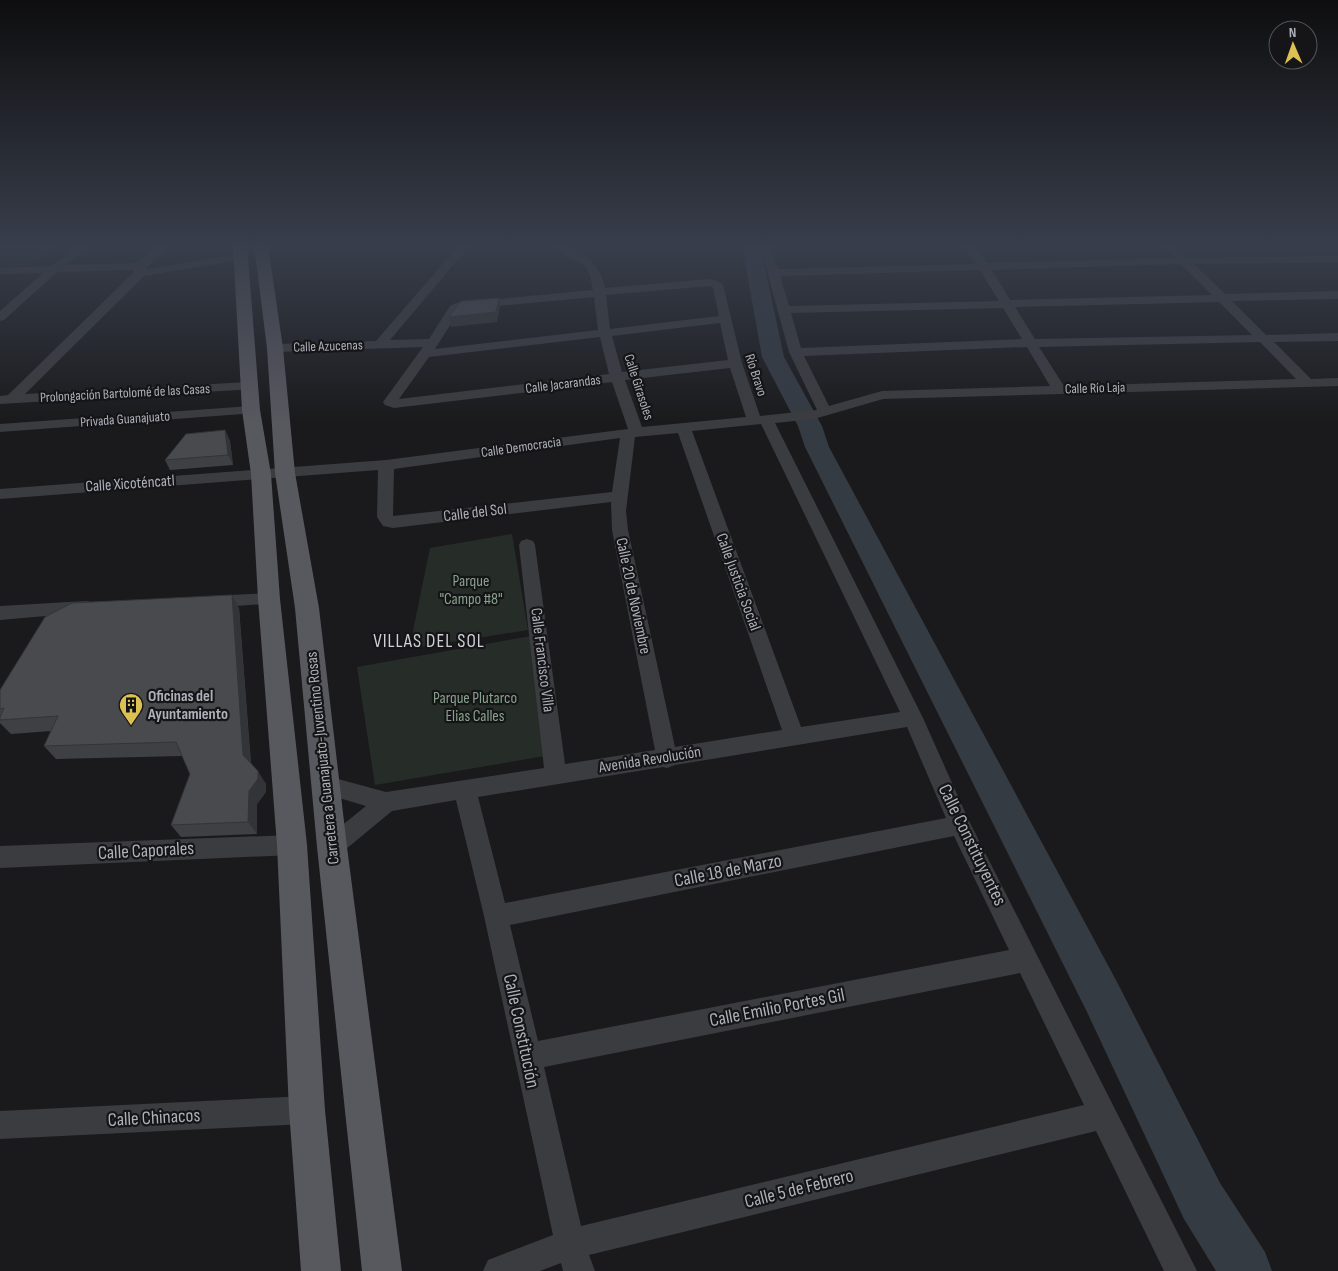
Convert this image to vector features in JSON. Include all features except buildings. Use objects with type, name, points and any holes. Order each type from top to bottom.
[{"type":"main road","name":"Carretera a Guanajuato-Juventino Rosas","points":[[245,304],[251,410],[273,473],[307,608],[332,847],[382,1271]]},
{"type":"main road","name":"Carretera a Guanajuato-Juventino Rosas","points":[[270,304],[275,348],[270,599],[292,845],[307,1110],[321,1271]]},
{"type":"main road","points":[[276,667],[313,657]]},
{"type":"street","points":[[0,317],[14,304]]},
{"type":"street","points":[[5,400],[104,304]]},
{"type":"street","name":"Calle Azucenas","points":[[380,344],[414,304]]},
{"type":"street","points":[[424,354],[454,309],[460,306],[480,304]]},
{"type":"street","name":"Calle Girasoles","points":[[601,304],[605,332],[632,432]]},
{"type":"street","name":"Río Bravo","points":[[723,304],[735,363],[767,419]]},
{"type":"street","points":[[782,304],[796,352],[820,413]]},
{"type":"street","points":[[784,310],[963,304]]},
{"type":"street","points":[[1005,304],[1059,390]]},
{"type":"street","points":[[1227,304],[1308,382]]},
{"type":"street","points":[[424,354],[726,319]]},
{"type":"street","points":[[796,352],[1030,343],[1338,337]]},
{"type":"street","name":"Calle Azucenas","points":[[275,348],[433,342]]},
{"type":"street","name":"Calle Jacarandas","points":[[424,354],[390,401],[391,403],[735,363]]},
{"type":"street","name":"Calle Río Laja","points":[[767,419],[820,413],[882,395],[1338,382]]},
{"type":"street","name":"Prolongación Bartolomé de las Casas","points":[[5,400],[250,386]]},
{"type":"street","name":"Calle Río Laja","points":[[852,404],[883,407],[1338,394]]},
{"type":"street","name":"Privada Guanajuato","points":[[0,428],[251,410]]},
{"type":"street","name":"Calle Democracia","points":[[273,473],[386,465],[632,432],[767,419]]},
{"type":"street","name":"Calle Constituyentes","points":[[767,419],[913,718],[960,825],[1180,1271]]},
{"type":"street","name":"Calle Justicia Social","points":[[682,427],[794,736]]},
{"type":"street","name":"Calle 20 de Noviembre","points":[[632,432],[618,511],[620,530],[666,759]]},
{"type":"street","name":"Calle del Sol","points":[[386,465],[385,517],[386,520],[394,523],[621,496]]},
{"type":"street","name":"Calle Xicoténcatl","points":[[0,494],[273,473]]},
{"type":"street","name":"Calle Francisco Villa","points":[[527,545],[556,775]]},
{"type":"street","points":[[192,603],[270,599]]},
{"type":"street","points":[[0,612],[51,617],[104,607]]},
{"type":"street","name":"Avenida Revolución","points":[[327,785],[386,802],[666,759],[794,736],[913,718]]},
{"type":"street","name":"Calle Constitución","points":[[465,790],[575,1258]]},
{"type":"street","points":[[332,847],[386,802]]},
{"type":"street","name":"Calle 18 de Marzo","points":[[496,916],[960,825]]},
{"type":"street","name":"Calle Caporales","points":[[0,857],[292,845]]},
{"type":"street","name":"Calle Emilio Portes Gil","points":[[527,1057],[1027,959]]},
{"type":"street","name":"Calle Chinacos","points":[[0,1125],[307,1110]]},
{"type":"street","name":"Calle 5 de Febrero","points":[[499,1271],[575,1258],[1102,1115]]},
{"type":"green space","name":"Parque \"Campo #8\"","points":[[512,534],[528,630],[414,648],[413,631],[430,548]]},
{"type":"green space","name":"Parque Plutarco Elias Calles","points":[[531,636],[545,756],[375,785],[357,667]]},
{"type":"waterway","points":[[763,304],[773,357],[810,426],[817,447],[1102,997],[1202,1201],[1246,1271]]},
{"type":"place","name":"Oficinas del Ayuntamiento","points":[[131,726]]},
{"type":"district","name":"VILLAS DEL SOL","points":[[429,641]]}]
